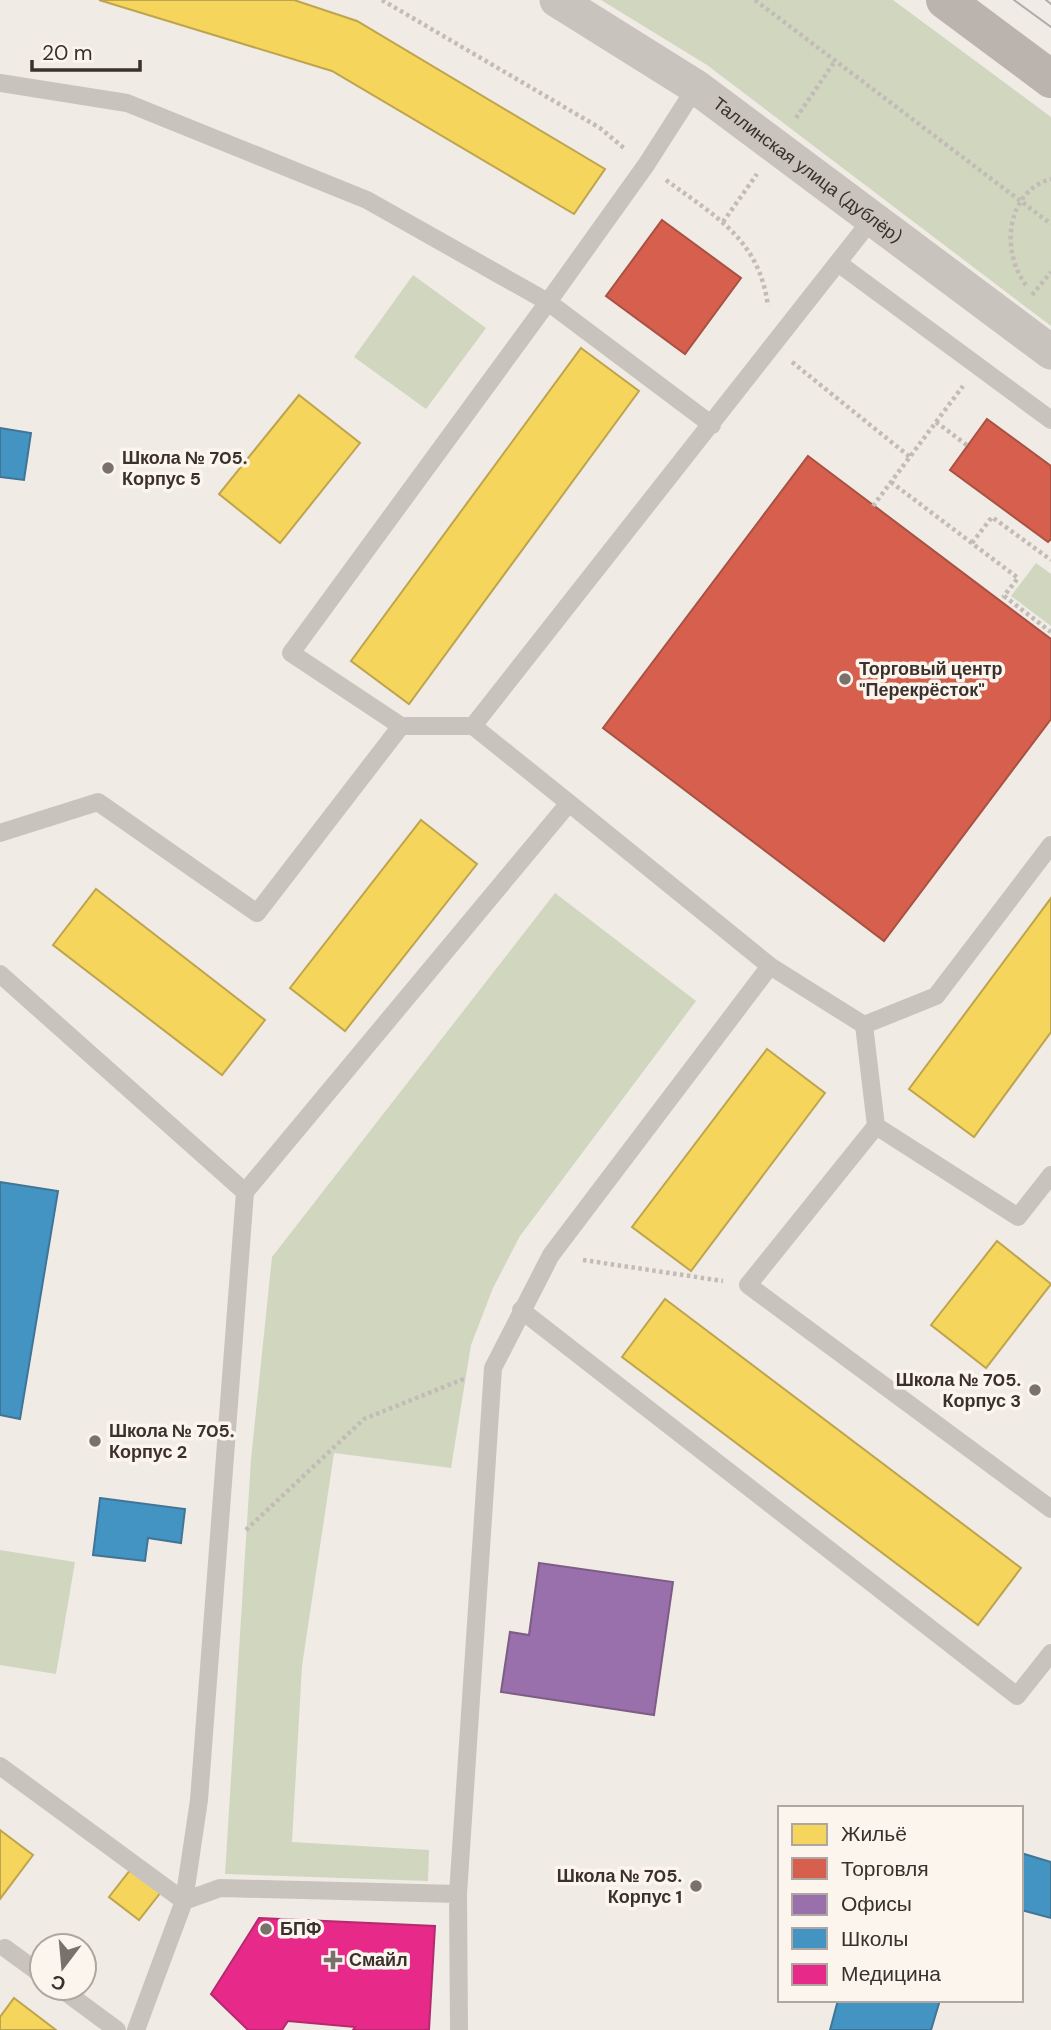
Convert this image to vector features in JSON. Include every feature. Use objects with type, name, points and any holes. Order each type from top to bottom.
[{"type":"main road","points":[[945,0],[1051,79]]},
{"type":"street","name":"Таллинская улица (дублёр)","points":[[558,0],[696,87],[1051,352]]},
{"type":"lane","points":[[0,83],[127,103],[368,200],[548,302],[712,425]]},
{"type":"lane","points":[[696,87],[646,165],[292,653],[401,726],[473,726],[770,966],[864,1026]]},
{"type":"lane","points":[[473,726],[872,219]]},
{"type":"lane","points":[[838,263],[1051,420]]},
{"type":"lane","points":[[0,833],[98,802],[257,913],[401,726]]},
{"type":"lane","points":[[136,2030],[184,1901],[199,1800],[245,1192],[569,803]]},
{"type":"lane","points":[[864,1026],[936,996],[1051,845]]},
{"type":"lane","points":[[458,2030],[458,1894],[493,1368],[551,1255],[770,966]]},
{"type":"lane","points":[[0,974],[245,1192]]},
{"type":"lane","points":[[864,1026],[876,1126],[748,1285],[1051,1509]]},
{"type":"lane","points":[[876,1126],[1018,1217],[1051,1175]]},
{"type":"lane","points":[[521,1310],[1017,1696],[1051,1653]]},
{"type":"lane","points":[[0,1766],[184,1901]]},
{"type":"lane","points":[[184,1901],[220,1888],[458,1894]]},
{"type":"lane","points":[[2,1949],[28,1966]]},
{"type":"lane","points":[[79,2002],[117,2030]]},
{"type":"path","points":[[382,0],[600,128],[723,222],[746,245],[764,276],[773,346],[910,457],[873,506]]},
{"type":"path","points":[[755,0],[1051,224]]},
{"type":"path","points":[[1042,299],[1033,294],[1016,273],[1009,247],[1012,220],[1022,202],[1051,179]]},
{"type":"path","points":[[936,422],[968,446]]},
{"type":"path","points":[[891,482],[1018,578],[1004,596],[1051,632]]},
{"type":"path","points":[[972,543],[992,517],[1051,560]]},
{"type":"path","points":[[551,1255],[748,1285]]},
{"type":"path","points":[[219,1556],[364,1419],[493,1368]]},
{"type":"green space","points":[[601,0],[893,0],[1051,117],[1051,326],[707,65]]},
{"type":"green space","points":[[413,275],[486,328],[426,409],[354,357]]},
{"type":"green space","points":[[1036,563],[1051,574],[1051,626],[1011,596]]},
{"type":"green space","points":[[555,893],[696,1001],[520,1236],[493,1288],[471,1345],[451,1468],[334,1453],[302,1666],[292,1842],[429,1850],[428,1881],[225,1874],[251,1459],[272,1257]]},
{"type":"green space","points":[[0,1550],[75,1562],[56,1674],[0,1665]]},
{"type":"building: Жильё","points":[[99,0],[294,0],[357,21],[605,169],[574,214],[332,71]]},
{"type":"building: Жильё","points":[[581,348],[639,391],[409,704],[351,661]]},
{"type":"building: Жильё","points":[[299,395],[360,443],[280,543],[219,494]]},
{"type":"building: Жильё","points":[[421,820],[477,864],[345,1031],[290,988]]},
{"type":"building: Жильё","points":[[96,889],[265,1020],[222,1075],[53,945]]},
{"type":"building: Жильё","points":[[1051,898],[1051,1032],[974,1137],[909,1089]]},
{"type":"building: Жильё","points":[[767,1049],[825,1093],[691,1271],[632,1227]]},
{"type":"building: Жильё","points":[[997,1241],[1051,1284],[986,1368],[931,1325]]},
{"type":"building: Жильё","points":[[665,1299],[1021,1568],[978,1625],[622,1357]]},
{"type":"building: Жильё","points":[[0,1830],[33,1855],[0,1899]]},
{"type":"building: Жильё","points":[[131,1869],[161,1892],[139,1920],[109,1897]]},
{"type":"building: Жильё","points":[[14,1998],[56,2030],[0,2030],[0,2017]]},
{"type":"building: Торговля","points":[[662,220],[741,278],[685,354],[606,296]]},
{"type":"building: Торговля","points":[[987,419],[1051,466],[1051,539],[1048,542],[950,470]]},
{"type":"building: Торговля","name":"Торговый центр \"Перекрёсток\"","points":[[808,456],[1051,639],[1051,719],[884,941],[603,728]]},
{"type":"building: Офисы","points":[[539,1563],[673,1582],[654,1715],[501,1692],[510,1632],[529,1635]]},
{"type":"building: Школы","points":[[0,428],[31,433],[24,480],[0,477]]},
{"type":"building: Школы","points":[[0,1182],[58,1191],[20,1419],[0,1415]]},
{"type":"building: Школы","points":[[100,1498],[185,1509],[181,1543],[148,1538],[145,1561],[93,1555]]},
{"type":"building: Школы","points":[[1023,1854],[1051,1862],[1051,1918],[1023,1911]]},
{"type":"building: Школы","points":[[837,2002],[939,2002],[931,2030],[830,2030]]},
{"type":"building: Медицина","name":"Смайл","points":[[259,1918],[435,1926],[429,2030],[353,2030],[355,2027],[288,2021],[282,2030],[248,2030],[211,1994]]},
{"type":"tram line","points":[[1014,0],[1051,27]]},
{"type":"tram line","points":[[1046,0],[1051,4]]},
{"type":"place","name":"Школа № 705. Корпус 5","points":[[108,468]]},
{"type":"place","name":"Торговый центр \"Перекрёсток\"","points":[[845,679]]},
{"type":"place","name":"Школа № 705. Корпус 3","points":[[1035,1390]]},
{"type":"place","name":"Школа № 705. Корпус 2","points":[[95,1441]]},
{"type":"place","name":"Школа № 705. Корпус 1","points":[[696,1886]]},
{"type":"place","name":"БПФ","points":[[266,1929]]},
{"type":"place","name":"Смайл","points":[[333,1960]]}]
